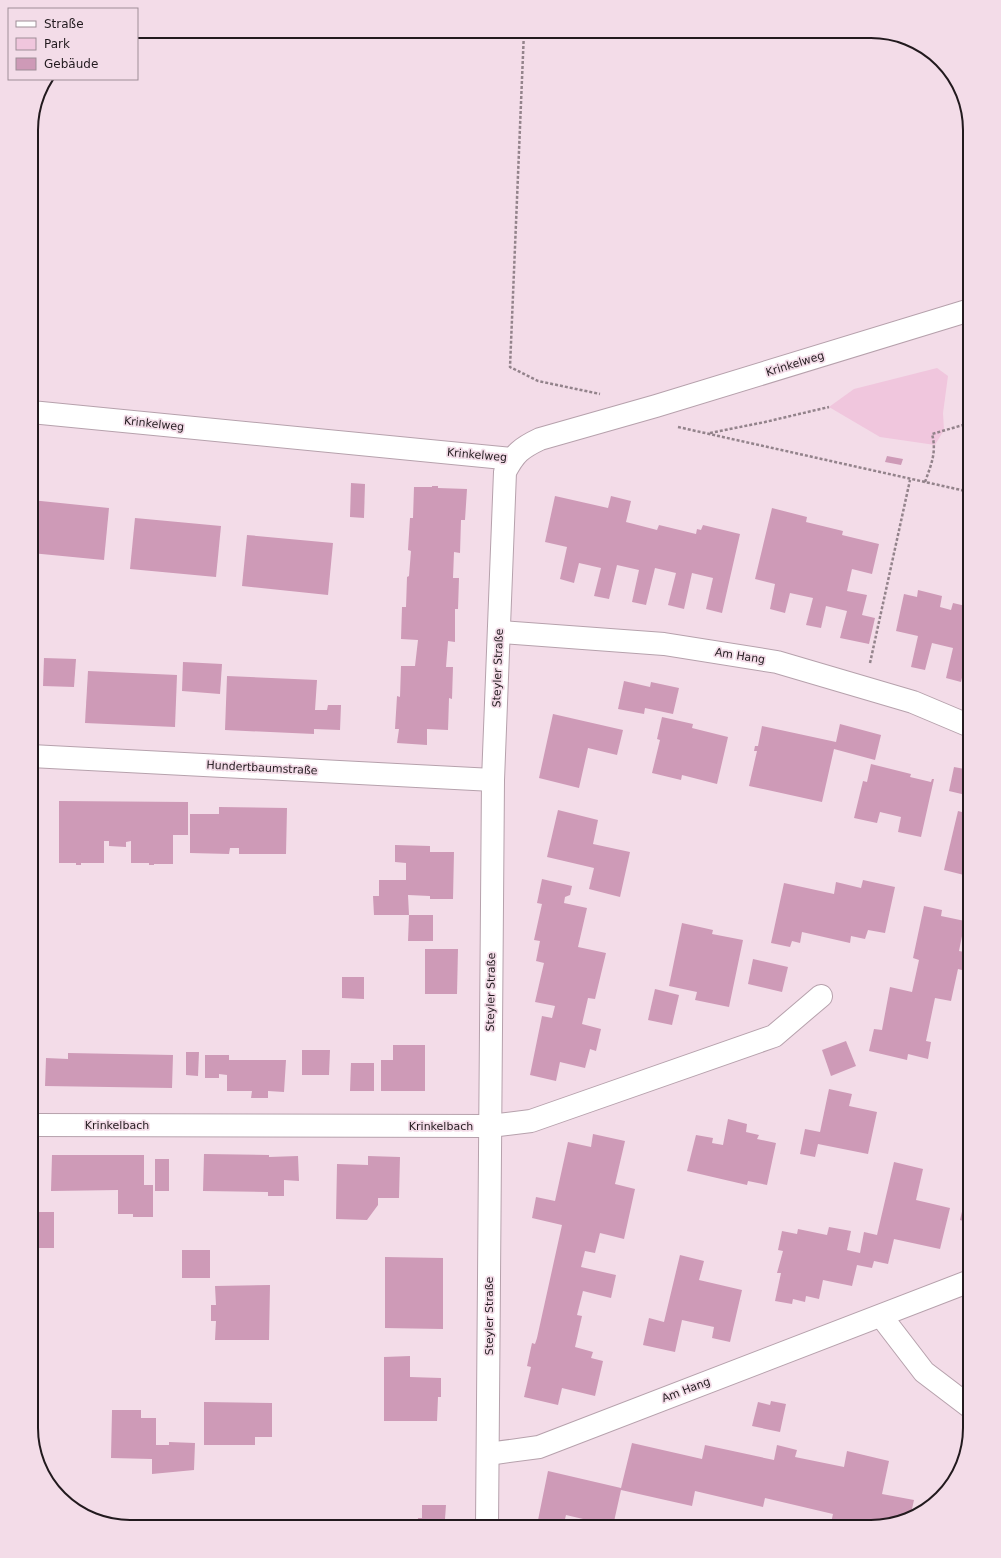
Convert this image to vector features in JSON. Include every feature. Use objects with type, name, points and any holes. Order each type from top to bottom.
[{"type":"street","name":"Krinkelweg","points":[[38,413],[512,459],[524,446],[540,439],[656,406],[963,312]]},
{"type":"street","name":"Steyler Straße","points":[[487,1520],[493,780],[500,632],[503,489],[505,472],[512,459]]},
{"type":"street","name":"Am Hang","points":[[500,632],[664,644],[777,662],[914,702],[963,723]]},
{"type":"street","name":"Hundertbaumstraße","points":[[38,756],[493,780]]},
{"type":"street","name":"Krinkelbach","points":[[38,1125],[490,1126],[531,1121],[774,1036],[821,996]]},
{"type":"street","name":"Am Hang","points":[[488,1454],[539,1447],[963,1284]]},
{"type":"street","points":[[881,1316],[924,1372],[963,1402]]},
{"type":"path","points":[[524,38],[510,367],[538,380],[604,395]]},
{"type":"path","points":[[656,406],[662,424],[910,480],[963,490]]},
{"type":"path","points":[[707,433],[765,422],[829,407]]},
{"type":"path","points":[[925,482],[933,458],[935,445],[932,434],[963,425]]},
{"type":"path","points":[[864,688],[910,480]]},
{"type":"green space","points":[[937,368],[948,376],[943,413],[944,430],[935,445],[880,437],[829,407],[854,389]]},
{"type":"building","points":[[887,456],[903,459],[901,465],[885,462]]},
{"type":"building","points":[[351,483],[365,484],[364,518],[350,517]]},
{"type":"building","points":[[438,486],[438,488],[467,489],[465,520],[461,520],[460,553],[454,552],[453,578],[459,578],[458,609],[455,609],[455,642],[448,641],[446,667],[453,667],[452,699],[449,698],[448,730],[427,729],[427,745],[397,743],[399,729],[395,729],[397,696],[400,697],[401,666],[415,666],[418,640],[401,639],[402,607],[406,607],[407,577],[409,576],[411,551],[408,550],[410,518],[413,518],[414,487]]},
{"type":"building","points":[[555,496],[608,508],[611,496],[631,501],[626,522],[657,530],[659,525],[696,534],[697,529],[701,530],[703,525],[740,534],[722,613],[706,609],[713,578],[692,573],[684,609],[668,605],[676,573],[655,568],[646,605],[632,602],[639,570],[617,565],[609,599],[594,596],[601,568],[579,563],[574,583],[560,579],[567,547],[545,542]]},
{"type":"building","points":[[38,501],[109,508],[104,560],[38,554]]},
{"type":"building","points":[[772,508],[807,517],[806,522],[843,531],[842,535],[879,544],[872,574],[852,569],[847,591],[867,595],[862,615],[875,618],[869,644],[840,638],[847,611],[826,606],[821,628],[806,625],[813,598],[790,593],[785,613],[770,609],[775,584],[755,579]]},
{"type":"building","points":[[135,518],[221,526],[216,577],[130,569]]},
{"type":"building","points":[[247,535],[333,543],[328,595],[242,586]]},
{"type":"building","points":[[918,590],[942,596],[940,607],[951,610],[953,603],[963,605],[963,673],[961,682],[946,678],[953,648],[932,643],[925,670],[911,667],[918,636],[896,631],[904,594],[917,597]]},
{"type":"building","points":[[44,658],[76,659],[74,687],[43,686]]},
{"type":"building","points":[[183,662],[222,664],[220,694],[182,691]]},
{"type":"building","points":[[88,671],[177,675],[175,727],[85,723]]},
{"type":"building","points":[[227,676],[317,680],[315,710],[327,710],[328,705],[341,705],[340,730],[314,729],[314,734],[225,730]]},
{"type":"building","points":[[624,681],[650,687],[651,682],[679,688],[673,714],[645,708],[644,714],[618,709]]},
{"type":"building","points":[[553,714],[623,730],[617,755],[588,748],[579,788],[539,778]]},
{"type":"building","points":[[662,717],[693,724],[692,728],[728,737],[717,784],[682,775],[681,780],[652,773],[660,740],[657,739]]},
{"type":"building","points":[[840,724],[881,735],[875,760],[834,749],[822,802],[749,786],[757,751],[754,751],[755,746],[758,746],[762,726],[836,742]]},
{"type":"building","points":[[871,764],[911,774],[910,777],[931,782],[932,779],[934,779],[921,837],[898,832],[901,817],[880,812],[877,823],[854,818],[863,781],[867,782]]},
{"type":"building","points":[[954,767],[963,769],[963,794],[949,791]]},
{"type":"building","points":[[59,801],[188,802],[188,835],[173,835],[173,864],[149,865],[149,863],[131,863],[131,841],[126,842],[126,847],[109,846],[109,841],[104,841],[104,863],[81,863],[81,865],[76,865],[76,863],[59,863]]},
{"type":"building","points":[[219,807],[287,808],[286,854],[239,854],[239,848],[230,848],[229,854],[190,853],[190,814],[219,814]]},
{"type":"building","points":[[558,810],[598,820],[593,844],[630,852],[620,897],[589,889],[594,868],[547,857]]},
{"type":"building","points":[[958,811],[963,812],[963,875],[944,870]]},
{"type":"building","points":[[395,845],[430,846],[430,852],[454,852],[453,899],[430,899],[430,896],[408,895],[409,915],[374,915],[373,896],[379,896],[379,880],[406,880],[406,863],[395,862]]},
{"type":"building","points":[[542,879],[572,886],[570,895],[565,897],[564,903],[587,908],[578,947],[606,953],[595,999],[588,998],[582,1024],[601,1029],[596,1051],[590,1049],[585,1068],[560,1062],[556,1081],[530,1075],[542,1016],[552,1018],[555,1006],[535,1002],[544,963],[536,961],[540,941],[534,940],[542,904],[537,903]]},
{"type":"building","points":[[863,880],[895,887],[885,933],[868,930],[865,939],[851,936],[850,943],[802,932],[800,943],[792,941],[790,947],[771,943],[784,883],[834,894],[836,882],[861,888]]},
{"type":"building","points":[[924,906],[942,910],[941,916],[963,921],[963,931],[959,951],[963,952],[963,970],[958,969],[951,1001],[935,998],[926,1041],[931,1042],[928,1059],[908,1054],[907,1060],[869,1051],[874,1029],[882,1030],[890,987],[912,992],[919,960],[913,958]]},
{"type":"building","points":[[409,915],[433,915],[433,941],[408,941]]},
{"type":"building","points":[[682,923],[713,930],[712,934],[743,940],[729,1007],[695,1000],[697,992],[669,986]]},
{"type":"building","points":[[425,949],[458,949],[457,994],[425,994]]},
{"type":"building","points":[[753,959],[788,967],[782,992],[748,984]]},
{"type":"building","points":[[342,977],[364,977],[364,999],[342,998]]},
{"type":"building","points":[[655,989],[679,995],[672,1025],[648,1020]]},
{"type":"building","points":[[846,1041],[856,1066],[831,1076],[822,1050]]},
{"type":"building","points":[[393,1045],[425,1045],[425,1091],[381,1091],[381,1060],[393,1060]]},
{"type":"building","points":[[302,1050],[330,1050],[329,1075],[302,1075]]},
{"type":"building","points":[[186,1052],[199,1052],[198,1076],[186,1075]]},
{"type":"building","points":[[68,1053],[173,1055],[172,1088],[45,1086],[46,1058],[68,1059]]},
{"type":"building","points":[[205,1055],[229,1055],[229,1060],[286,1060],[284,1092],[268,1091],[268,1098],[251,1098],[252,1091],[227,1091],[227,1075],[219,1074],[219,1078],[205,1078]]},
{"type":"building","points":[[351,1063],[374,1063],[374,1091],[350,1091]]},
{"type":"building","points":[[829,1089],[852,1094],[849,1106],[877,1112],[868,1154],[818,1144],[815,1157],[800,1154],[805,1129],[820,1132]]},
{"type":"building","points":[[728,1119],[747,1124],[746,1132],[759,1135],[757,1139],[776,1143],[767,1185],[748,1181],[747,1185],[687,1171],[696,1135],[713,1138],[712,1143],[723,1145]]},
{"type":"building","points":[[593,1134],[625,1141],[615,1184],[635,1189],[624,1239],[600,1233],[595,1253],[585,1251],[581,1267],[616,1275],[611,1298],[583,1291],[577,1315],[582,1316],[575,1347],[593,1352],[591,1358],[603,1361],[595,1396],[562,1388],[558,1405],[524,1397],[531,1367],[527,1366],[532,1343],[535,1344],[537,1338],[562,1225],[532,1218],[536,1197],[555,1201],[568,1142],[591,1147]]},
{"type":"building","points":[[204,1154],[269,1155],[269,1157],[298,1156],[299,1181],[284,1180],[284,1196],[268,1196],[268,1192],[203,1191]]},
{"type":"building","points":[[52,1155],[144,1155],[144,1185],[153,1185],[153,1217],[133,1217],[133,1214],[118,1214],[118,1190],[51,1191]]},
{"type":"building","points":[[368,1156],[400,1157],[399,1198],[378,1198],[378,1205],[367,1220],[336,1219],[337,1164],[368,1165]]},
{"type":"building","points":[[155,1159],[169,1159],[169,1191],[155,1191]]},
{"type":"building","points":[[894,1162],[923,1169],[916,1200],[950,1208],[940,1249],[894,1239],[888,1264],[874,1261],[872,1268],[857,1265],[852,1286],[823,1280],[819,1299],[806,1296],[805,1302],[793,1299],[792,1304],[775,1301],[781,1273],[777,1273],[783,1251],[778,1250],[782,1231],[797,1234],[798,1229],[827,1235],[829,1227],[851,1231],[847,1250],[860,1253],[864,1232],[877,1235]]},
{"type":"building","points":[[963,1207],[963,1221],[960,1220]]},
{"type":"building","points":[[38,1212],[54,1212],[54,1248],[38,1248]]},
{"type":"building","points":[[182,1250],[210,1250],[210,1278],[182,1278]]},
{"type":"building","points":[[680,1255],[704,1261],[699,1280],[742,1290],[730,1342],[712,1338],[714,1327],[682,1320],[675,1352],[643,1345],[649,1318],[664,1322]]},
{"type":"building","points":[[385,1257],[443,1258],[443,1329],[385,1328]]},
{"type":"building","points":[[270,1285],[269,1340],[215,1340],[216,1321],[211,1321],[211,1305],[216,1305],[215,1286]]},
{"type":"building","points":[[410,1356],[410,1377],[441,1378],[441,1397],[438,1397],[437,1421],[384,1421],[384,1357]]},
{"type":"building","points":[[771,1401],[786,1404],[780,1432],[752,1426],[758,1402],[770,1405]]},
{"type":"building","points":[[204,1402],[272,1403],[272,1437],[255,1437],[255,1445],[204,1445]]},
{"type":"building","points":[[112,1410],[141,1410],[141,1418],[156,1418],[156,1445],[169,1445],[169,1442],[195,1443],[194,1470],[152,1474],[152,1459],[111,1458]]},
{"type":"building","points":[[632,1443],[702,1459],[705,1445],[774,1460],[777,1445],[797,1450],[795,1457],[844,1467],[847,1451],[889,1461],[882,1494],[914,1500],[912,1510],[889,1518],[870,1520],[832,1520],[833,1514],[765,1498],[763,1507],[695,1491],[692,1506],[621,1490],[614,1520],[587,1520],[566,1515],[565,1520],[538,1520],[548,1471],[621,1488]]},
{"type":"building","points":[[422,1505],[446,1505],[445,1519],[450,1519],[418,1520],[418,1518],[422,1518]]}]
